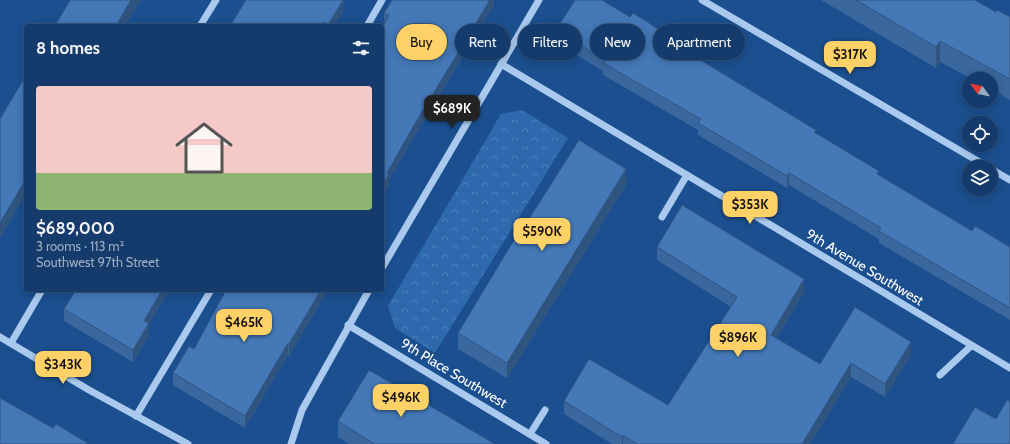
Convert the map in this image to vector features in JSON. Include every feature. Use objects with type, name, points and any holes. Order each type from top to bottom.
[{"type":"street","points":[[201,24],[216,0]]},
{"type":"street","points":[[368,24],[382,0]]},
{"type":"street","points":[[384,265],[539,0]]},
{"type":"street","points":[[702,0],[976,160]]},
{"type":"street","name":"9th Avenue Southwest","points":[[501,64],[1010,368]]},
{"type":"street","points":[[998,172],[1010,180]]},
{"type":"street","points":[[662,217],[687,175]]},
{"type":"street","points":[[11,343],[41,292]]},
{"type":"street","points":[[136,416],[210,292]]},
{"type":"street","points":[[291,444],[302,410],[368,292]]},
{"type":"street","name":"9th Place Southwest","points":[[348,326],[546,444]]},
{"type":"street","points":[[0,337],[90,390],[188,444]]},
{"type":"street","points":[[940,376],[971,346]]},
{"type":"street","points":[[530,434],[545,410]]},
{"type":"green space","points":[[522,110],[568,138],[435,353],[395,328],[388,306],[501,114]]},
{"type":"building","points":[[70,0],[131,0],[117,24],[56,24]]},
{"type":"building","points":[[246,0],[343,0],[329,24],[324,22],[323,24],[231,24]]},
{"type":"building","points":[[392,0],[490,0],[475,24],[455,24],[455,58],[413,127],[387,173],[389,174],[384,183],[384,24],[389,15],[384,13]]},
{"type":"building","points":[[575,0],[602,0],[630,17],[633,13],[653,26],[653,60],[700,60],[816,130],[814,132],[879,171],[877,174],[972,231],[975,226],[1010,247],[1010,308],[879,231],[881,228],[789,173],[787,176],[698,123],[701,119],[603,63],[605,60],[645,60],[645,24],[590,24],[590,51],[582,46],[582,24],[560,24]]},
{"type":"building","points":[[856,0],[975,0],[996,12],[997,10],[1010,17],[1010,79],[940,41],[936,47]]},
{"type":"building","points":[[24,78],[24,182],[0,223],[0,119]]},
{"type":"building","points":[[579,140],[626,169],[507,363],[458,333],[517,235],[518,236]]},
{"type":"building","points":[[682,205],[804,279],[771,335],[820,364],[855,307],[911,342],[885,384],[851,363],[802,444],[637,444],[623,435],[622,437],[564,401],[589,359],[668,405],[737,297],[657,247]]},
{"type":"building","points":[[75,292],[161,292],[144,321],[149,323],[133,350],[64,309]]},
{"type":"building","points":[[225,292],[320,292],[245,416],[173,373],[189,346],[194,349]]},
{"type":"building","points":[[369,370],[495,444],[374,444],[338,421]]},
{"type":"building","points":[[0,398],[53,428],[56,424],[89,444],[0,444]]},
{"type":"building","points":[[1007,400],[1010,402],[1010,444],[953,444],[975,407],[996,419]]}]
